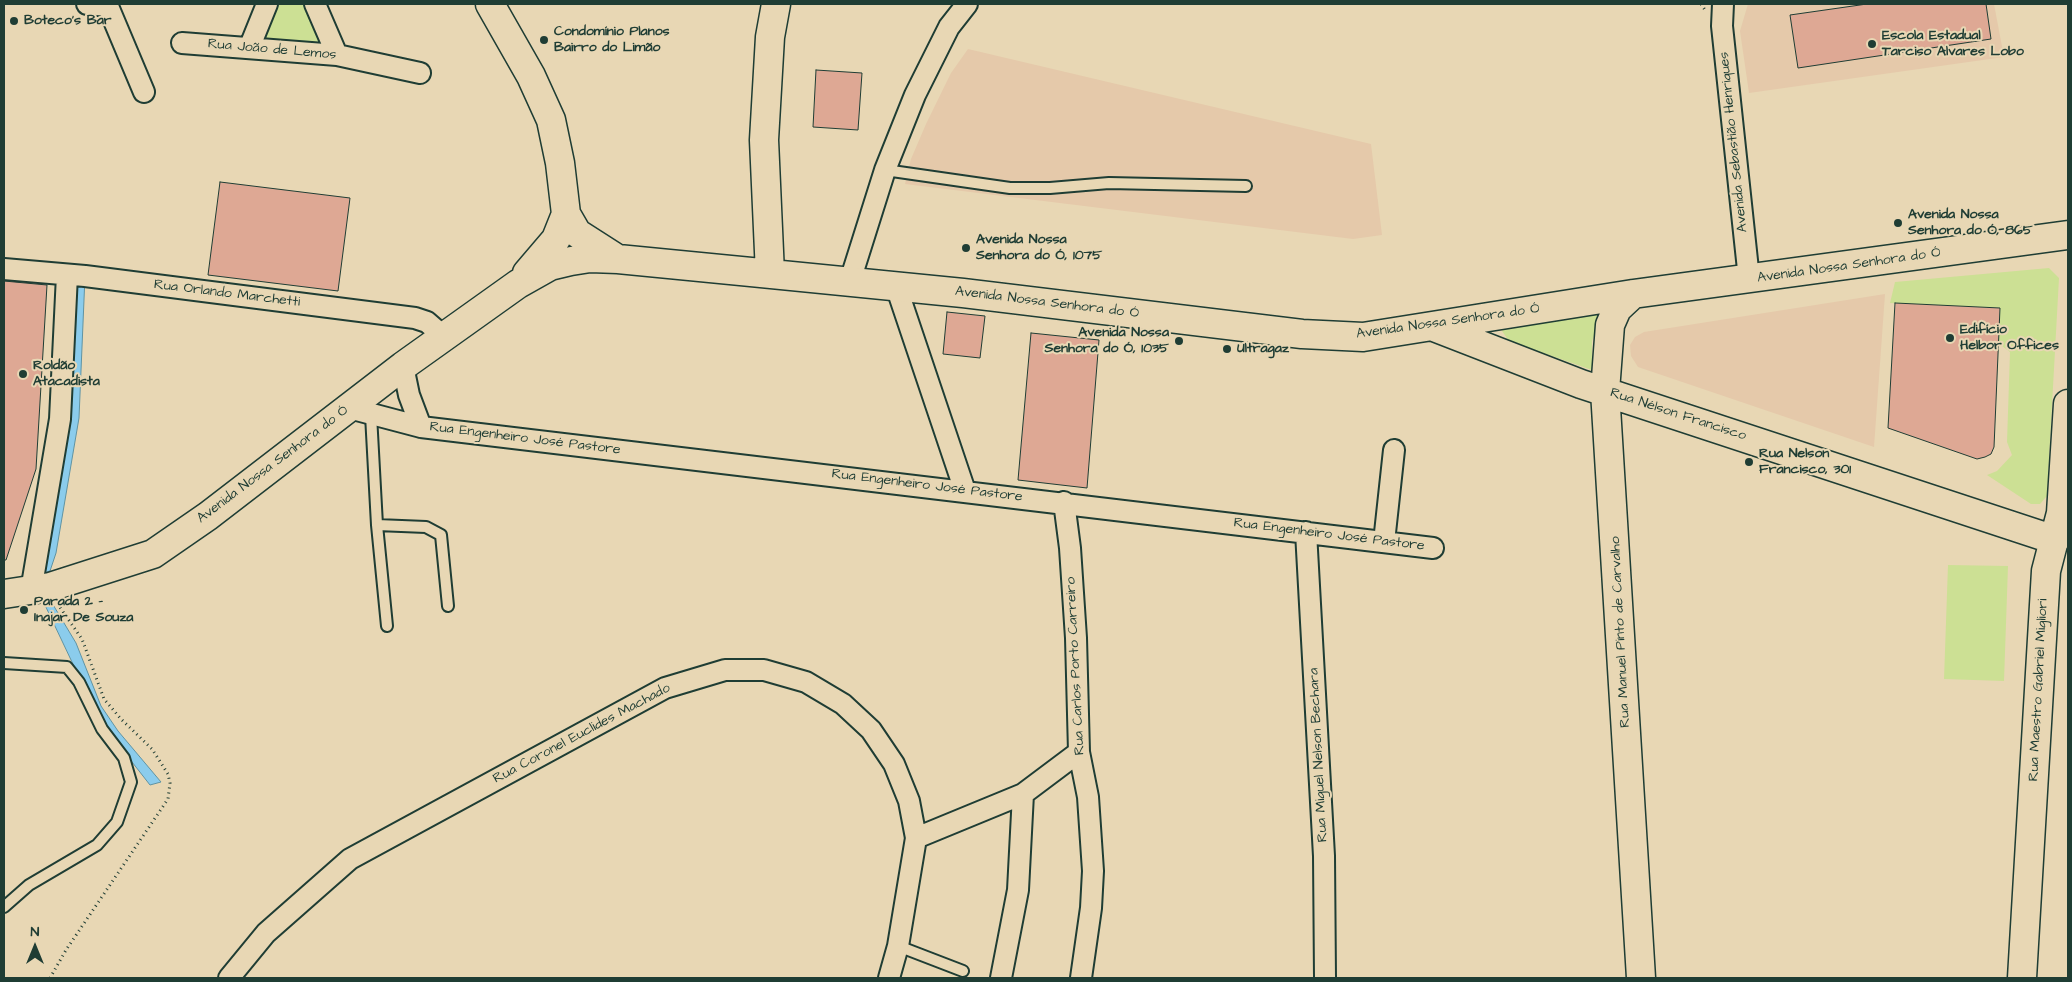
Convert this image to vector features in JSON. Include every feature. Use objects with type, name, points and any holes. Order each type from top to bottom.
[{"type":"main road","points":[[490,4],[531,76],[551,120],[560,163],[566,214]]},
{"type":"main road","points":[[770,274],[764,140],[770,37],[776,4]]},
{"type":"main road","name":"Avenida Nossa Senhora do Ó","points":[[566,214],[577,232],[586,240],[618,259]]},
{"type":"main road","name":"Avenida Nossa Senhora do Ó","points":[[518,284],[556,239],[566,214]]},
{"type":"main road","name":"Avenida Nossa Senhora do Ó","points":[[4,594],[41,589],[153,554],[360,411],[402,366],[518,284],[550,266],[571,261],[590,258],[618,259],[850,281],[963,292],[1302,334],[1363,337],[1633,294],[2068,235]]},
{"type":"main road","name":"Rua Manuel Pinto de Carvalho","points":[[1633,294],[1617,309],[1610,325],[1605,391],[1641,978]]},
{"type":"main road","name":"Rua Nélson Francisco","points":[[1433,326],[1605,391],[2062,543]]},
{"type":"main road","name":"Rua Maestro Gabriel Migliori","points":[[2022,978],[2046,571],[2062,543],[2061,513],[2068,404]]},
{"type":"street","points":[[87,4],[107,5],[144,92]]},
{"type":"street","points":[[250,46],[267,4]]},
{"type":"street","points":[[315,4],[337,54]]},
{"type":"street","points":[[850,281],[886,170],[927,68],[949,27],[967,4]]},
{"type":"street","name":"Avenida Sebastião Henriques","points":[[1723,4],[1722,26],[1749,279]]},
{"type":"street","name":"Rua João de Lemos","points":[[182,43],[250,46],[337,54],[420,72]]},
{"type":"street","name":"Rua Orlando Marchetti","points":[[4,269],[67,274],[415,318],[427,322],[444,336]]},
{"type":"street","points":[[41,589],[60,419],[67,274]]},
{"type":"street","points":[[896,286],[965,491]]},
{"type":"street","name":"Rua Engenheiro José Pastore","points":[[402,366],[409,396],[421,427]]},
{"type":"street","name":"Rua Engenheiro José Pastore","points":[[360,411],[421,427],[1064,502],[1432,548]]},
{"type":"street","points":[[1384,542],[1394,450]]},
{"type":"street","name":"Rua Carlos Porto Carreiro","points":[[1064,502],[1070,548],[1076,638],[1079,752],[1088,797],[1093,871],[1091,908],[1081,978]]},
{"type":"street","name":"Rua Miguel Nelson Bechara","points":[[1306,532],[1324,856],[1324,978]]},
{"type":"street","name":"Rua Coronel Euclides Machado","points":[[229,978],[266,933],[350,859],[665,688],[725,670],[764,670],[806,682],[843,704],[871,730],[894,764],[909,801],[916,838],[898,946],[888,978]]},
{"type":"street","points":[[916,838],[1024,794],[1079,752]]},
{"type":"street","points":[[1001,978],[1018,890],[1024,794]]},
{"type":"lane","points":[[886,170],[1010,188],[1050,188],[1109,183],[1246,186]]},
{"type":"lane","points":[[360,411],[377,525],[387,626]]},
{"type":"lane","points":[[377,525],[426,527],[441,535],[448,606]]},
{"type":"lane","points":[[4,663],[67,668],[79,682],[102,729],[124,758],[131,782],[117,822],[97,845],[30,885],[4,907]]},
{"type":"lane","points":[[898,946],[964,971]]},
{"type":"path","points":[[41,589],[59,606],[82,639],[104,698],[120,719],[152,748],[164,767],[170,783],[168,799],[66,950],[50,978]]},
{"type":"shaded area","name":"Escola Estadual Tarciso Alvares Lobo","points":[[1748,4],[1994,4],[2004,57],[1749,93],[1740,31]]},
{"type":"shaded area","points":[[968,49],[1371,144],[1382,235],[1353,239],[905,184],[911,159],[926,124],[951,73]]},
{"type":"shaded area","points":[[1885,294],[1874,447],[1638,367],[1631,356],[1630,345],[1635,337],[1644,332]]},
{"type":"green space","points":[[276,4],[307,4],[326,47],[260,41]]},
{"type":"green space","points":[[2049,268],[2059,278],[2047,496],[2040,504],[2031,504],[1987,475],[1997,471],[2012,455],[2007,442],[2010,352],[1998,343],[2000,308],[1890,303],[1895,282]]},
{"type":"green space","points":[[1604,311],[1592,341],[1592,370],[1509,341],[1502,331],[1505,324]]},
{"type":"green space","points":[[1948,565],[2008,566],[2004,681],[1944,679]]},
{"type":"water","points":[[73,276],[85,276],[79,418],[56,553],[50,571],[40,574]]},
{"type":"water","points":[[44,603],[52,603],[76,643],[101,706],[118,731],[161,782],[150,785],[100,721]]},
{"type":"building","points":[[1867,4],[1986,4],[1991,39],[1798,68],[1790,15]]},
{"type":"building","points":[[816,70],[862,73],[858,130],[813,127]]},
{"type":"building","points":[[220,182],[350,198],[338,291],[208,275]]},
{"type":"building","name":"Roldão Atacadista","points":[[4,281],[47,285],[36,469],[6,560],[4,560]]},
{"type":"building","points":[[1895,303],[2000,308],[1994,447],[1991,454],[1977,459],[1888,428]]},
{"type":"building","points":[[947,312],[985,316],[980,358],[943,354]]},
{"type":"building","points":[[1031,333],[1099,340],[1087,488],[1018,480]]},
{"type":"place","name":"Boteco's Bar","points":[[14,21]]},
{"type":"place","name":"Condomínio Planos Bairro do Limão","points":[[544,40]]},
{"type":"place","name":"Escola Estadual Tarciso Alvares Lobo","points":[[1872,44]]},
{"type":"place","name":"Avenida Nossa Senhora do Ó, 865","points":[[1898,223]]},
{"type":"place","name":"Avenida Nossa Senhora do Ó, 1075","points":[[966,248]]},
{"type":"place","name":"Edifício Helbor Offices","points":[[1950,338]]},
{"type":"place","name":"Avenida Nossa Senhora do Ó, 1035","points":[[1179,341]]},
{"type":"place","name":"Ultragaz","points":[[1227,349]]},
{"type":"place","name":"Roldão Atacadista","points":[[23,374]]},
{"type":"place","name":"Rua Nelson Francisco, 301","points":[[1749,462]]},
{"type":"place","name":"Parada 2 - Inajar De Souza","points":[[24,610]]}]
